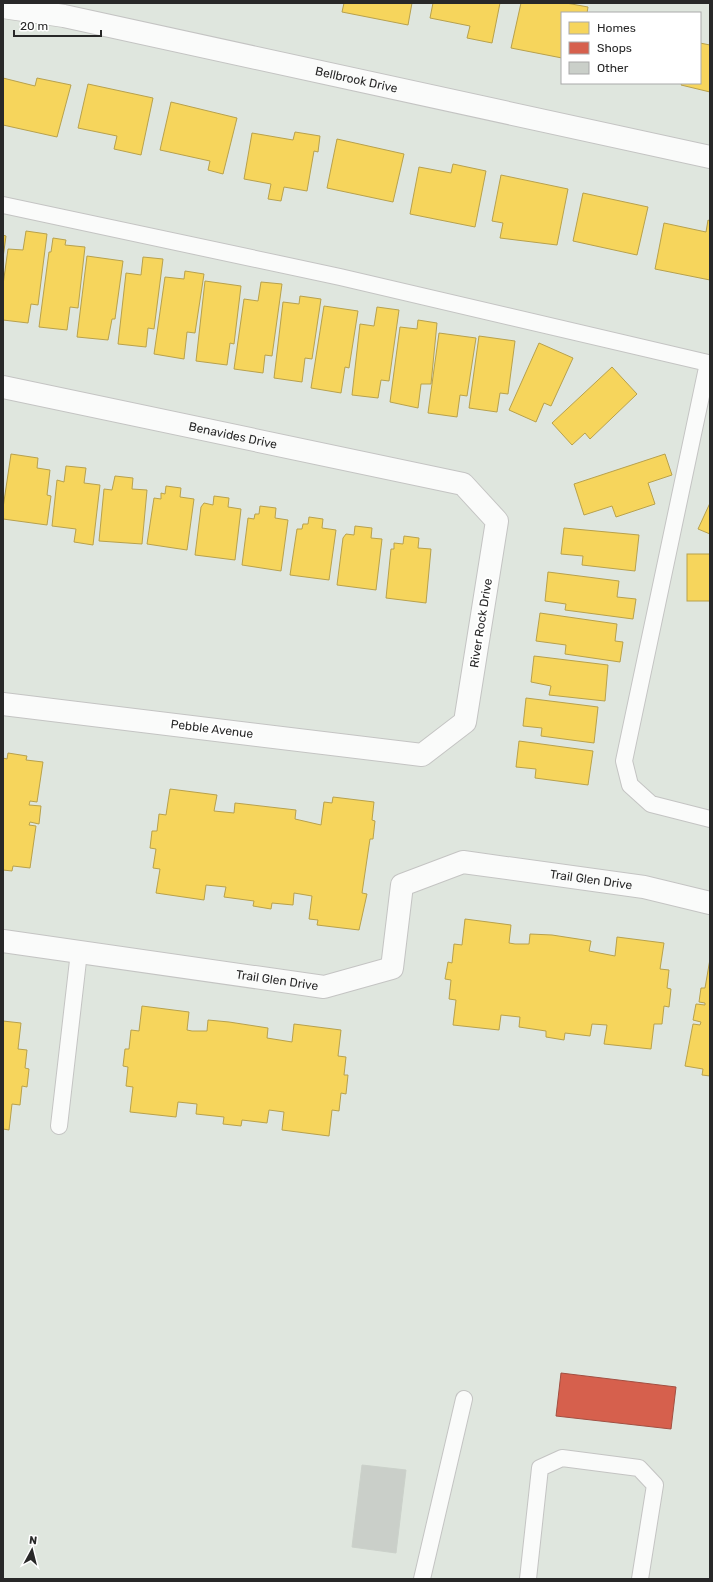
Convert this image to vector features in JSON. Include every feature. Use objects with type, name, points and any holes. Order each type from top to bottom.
[{"type":"street","name":"Bellbrook Drive","points":[[3,6],[64,16],[710,156]]},
{"type":"street","name":"Benavides Drive","points":[[3,387],[463,484]]},
{"type":"street","name":"River Rock Drive","points":[[422,755],[465,722],[497,521],[463,484]]},
{"type":"street","name":"Pebble Avenue","points":[[3,704],[422,755]]},
{"type":"street","name":"Trail Glen Drive","points":[[3,941],[324,987],[392,968],[402,885],[463,862],[644,887],[710,903]]},
{"type":"lane","points":[[3,205],[340,277],[709,363],[624,761],[630,785],[651,804],[710,819]]},
{"type":"lane","points":[[60,1126],[79,952]]},
{"type":"lane","points":[[422,1579],[464,1399]]},
{"type":"lane","points":[[528,1579],[540,1468],[562,1458],[638,1468],[655,1485],[640,1579]]},
{"type":"building: Homes","points":[[344,3],[412,3],[408,25],[342,12]]},
{"type":"building: Homes","points":[[433,3],[500,3],[492,43],[467,38],[470,26],[430,18]]},
{"type":"building: Homes","points":[[521,3],[566,3],[588,7],[587,12],[561,12],[561,58],[511,48]]},
{"type":"building: Homes","points":[[701,43],[710,45],[710,92],[681,85],[701,84]]},
{"type":"building: Homes","points":[[3,78],[35,86],[37,78],[71,85],[57,137],[3,125]]},
{"type":"building: Homes","points":[[88,84],[153,98],[141,155],[114,149],[117,136],[78,128]]},
{"type":"building: Homes","points":[[171,102],[237,118],[223,174],[208,170],[210,161],[160,150]]},
{"type":"building: Homes","points":[[295,132],[320,136],[318,152],[314,151],[307,191],[284,187],[281,201],[268,199],[271,184],[244,179],[252,133],[293,140]]},
{"type":"building: Homes","points":[[337,139],[404,154],[393,202],[327,188]]},
{"type":"building: Homes","points":[[453,164],[486,171],[475,227],[410,214],[419,167],[451,173]]},
{"type":"building: Homes","points":[[501,175],[568,189],[557,245],[500,238],[503,223],[492,221]]},
{"type":"building: Homes","points":[[583,193],[648,207],[637,255],[573,241]]},
{"type":"building: Homes","points":[[708,220],[710,221],[710,280],[655,269],[664,223],[706,232]]},
{"type":"building: Homes","points":[[26,231],[47,234],[38,305],[31,304],[28,323],[3,320],[3,285],[8,249],[23,250]]},
{"type":"building: Homes","points":[[3,235],[6,236],[3,258]]},
{"type":"building: Homes","points":[[53,238],[66,240],[65,245],[85,247],[78,308],[70,307],[67,330],[39,327],[49,252],[51,252]]},
{"type":"building: Homes","points":[[87,256],[123,261],[115,319],[112,319],[108,340],[77,337]]},
{"type":"building: Homes","points":[[143,257],[163,259],[154,329],[148,328],[146,347],[118,344],[126,273],[141,275]]},
{"type":"building: Homes","points":[[185,271],[204,274],[195,333],[187,332],[184,359],[154,354],[165,277],[184,279]]},
{"type":"building: Homes","points":[[205,281],[241,286],[234,344],[230,343],[227,365],[196,361]]},
{"type":"building: Homes","points":[[261,282],[282,284],[272,356],[265,355],[263,373],[234,369],[244,299],[258,301]]},
{"type":"building: Homes","points":[[300,296],[321,299],[312,359],[305,358],[302,382],[274,378],[283,302],[299,304]]},
{"type":"building: Homes","points":[[324,306],[358,311],[349,368],[345,367],[341,393],[311,388]]},
{"type":"building: Homes","points":[[377,307],[399,310],[389,381],[381,380],[378,398],[352,395],[360,324],[374,326]]},
{"type":"building: Homes","points":[[418,320],[437,323],[431,384],[421,384],[418,408],[390,402],[400,327],[417,329]]},
{"type":"building: Homes","points":[[439,333],[476,338],[467,396],[460,395],[457,417],[428,413]]},
{"type":"building: Homes","points":[[479,336],[515,341],[508,394],[500,393],[497,412],[469,408]]},
{"type":"building: Homes","points":[[539,343],[573,358],[551,406],[544,403],[536,422],[509,410]]},
{"type":"building: Homes","points":[[612,367],[637,394],[590,439],[585,433],[572,445],[552,423]]},
{"type":"building: Homes","points":[[11,454],[38,458],[37,468],[50,470],[47,495],[51,496],[47,525],[3,519],[3,508]]},
{"type":"building: Homes","points":[[665,454],[672,475],[648,483],[655,504],[616,517],[612,506],[584,515],[574,484]]},
{"type":"building: Homes","points":[[66,466],[86,468],[84,483],[100,485],[93,545],[74,542],[76,529],[52,526],[57,480],[64,482]]},
{"type":"building: Homes","points":[[115,476],[133,478],[132,489],[147,490],[142,544],[99,541],[104,489],[112,490]]},
{"type":"building: Homes","points":[[166,486],[181,488],[180,497],[194,499],[187,550],[147,544],[154,498],[161,499],[161,493],[165,494]]},
{"type":"building: Homes","points":[[214,496],[229,498],[228,507],[241,509],[235,560],[195,555],[201,507],[204,503],[213,505]]},
{"type":"building: Homes","points":[[710,503],[710,534],[698,529]]},
{"type":"building: Homes","points":[[260,506],[276,508],[275,518],[288,520],[281,571],[242,565],[248,518],[254,519],[255,514],[259,514]]},
{"type":"building: Homes","points":[[309,517],[323,519],[322,528],[336,530],[329,580],[290,575],[297,529],[302,529],[303,524],[308,524]]},
{"type":"building: Homes","points":[[355,526],[372,528],[371,538],[382,539],[376,590],[337,585],[343,538],[346,534],[354,535]]},
{"type":"building: Homes","points":[[564,528],[639,535],[635,571],[582,565],[583,556],[561,554]]},
{"type":"building: Homes","points":[[404,536],[419,538],[418,548],[431,549],[426,603],[386,598],[391,549],[394,549],[394,543],[403,544]]},
{"type":"building: Homes","points":[[687,554],[710,554],[710,601],[687,601]]},
{"type":"building: Homes","points":[[548,572],[619,581],[617,597],[636,599],[633,619],[565,610],[566,604],[545,601]]},
{"type":"building: Homes","points":[[540,613],[617,624],[615,641],[623,642],[620,662],[565,654],[566,645],[536,641]]},
{"type":"building: Homes","points":[[534,656],[608,665],[605,701],[549,695],[551,686],[531,682]]},
{"type":"building: Homes","points":[[526,698],[598,707],[594,743],[541,736],[542,728],[523,726]]},
{"type":"building: Homes","points":[[519,741],[593,751],[588,785],[535,778],[536,769],[516,767]]},
{"type":"building: Homes","points":[[8,753],[27,756],[26,760],[43,762],[37,802],[30,801],[29,805],[41,806],[39,824],[30,822],[29,825],[36,826],[30,868],[13,866],[12,871],[3,870],[3,758],[7,759]]},
{"type":"building: Homes","points":[[170,789],[217,795],[214,811],[234,813],[235,803],[296,810],[295,819],[321,825],[324,802],[332,803],[333,797],[374,802],[372,820],[375,821],[373,839],[370,839],[362,893],[367,894],[359,930],[317,925],[318,920],[309,919],[312,896],[294,893],[293,905],[272,903],[271,909],[253,906],[254,901],[224,897],[226,887],[206,885],[204,900],[156,893],[160,869],[153,868],[156,849],[150,848],[152,831],[157,831],[159,814],[166,815]]},
{"type":"building: Homes","points":[[465,919],[511,925],[509,943],[515,944],[529,944],[530,934],[552,935],[591,941],[589,951],[615,956],[617,937],[664,943],[660,969],[669,970],[667,988],[671,989],[669,1007],[664,1006],[662,1024],[654,1024],[651,1049],[604,1044],[607,1025],[592,1024],[590,1036],[565,1033],[564,1040],[546,1037],[546,1031],[519,1027],[520,1017],[501,1015],[499,1030],[453,1025],[456,1000],[449,999],[451,980],[445,979],[448,962],[452,963],[454,944],[462,945]]},
{"type":"building: Homes","points":[[710,959],[710,1076],[702,1075],[703,1069],[685,1066],[693,1024],[700,1025],[701,1022],[693,1020],[696,1004],[705,1005],[705,1003],[699,1002],[701,988],[705,988]]},
{"type":"building: Homes","points":[[142,1006],[189,1012],[187,1030],[192,1031],[207,1031],[208,1020],[229,1022],[268,1028],[267,1038],[292,1042],[294,1024],[341,1030],[338,1056],[346,1057],[344,1075],[348,1075],[346,1094],[341,1093],[339,1111],[332,1110],[329,1136],[282,1130],[284,1112],[269,1110],[267,1123],[242,1120],[241,1126],[223,1124],[224,1117],[196,1114],[197,1104],[178,1102],[176,1117],[130,1112],[133,1087],[126,1086],[128,1067],[123,1066],[125,1049],[129,1049],[131,1030],[139,1031]]},
{"type":"building: Homes","points":[[3,1021],[21,1023],[18,1049],[27,1050],[25,1068],[29,1069],[27,1087],[22,1086],[20,1105],[12,1104],[9,1130],[3,1129]]},
{"type":"building: Shops","points":[[561,1373],[676,1387],[671,1429],[556,1416]]},
{"type":"building: Other","points":[[362,1465],[406,1470],[396,1553],[352,1547]]}]
